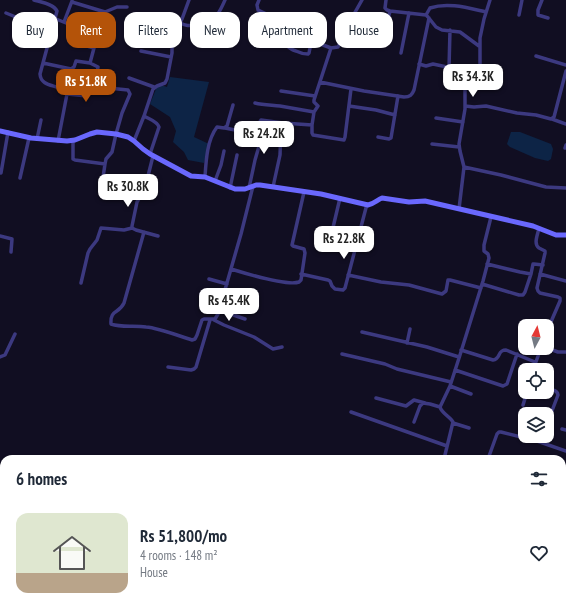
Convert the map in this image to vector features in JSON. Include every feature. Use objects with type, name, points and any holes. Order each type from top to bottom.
[{"type":"street","points":[[34,0],[53,6],[56,8],[57,12]]},
{"type":"street","points":[[182,18],[189,0]]},
{"type":"street","points":[[182,24],[190,26],[209,22],[215,18],[221,10],[225,0]]},
{"type":"street","points":[[259,0],[257,5],[258,10],[281,22],[286,44],[291,50],[305,54],[309,53],[311,43],[315,42],[331,48],[338,46],[362,0]]},
{"type":"street","points":[[386,0],[385,8],[390,12]]},
{"type":"street","points":[[460,205],[464,167],[459,147],[467,106],[466,80],[469,75],[479,68],[481,30],[490,0]]},
{"type":"street","points":[[519,15],[522,0]]},
{"type":"street","points":[[542,0],[538,10],[538,15],[548,18]]},
{"type":"street","points":[[64,22],[72,1],[105,12],[116,7],[127,7]]},
{"type":"street","points":[[320,82],[351,89],[408,97],[413,93],[430,8],[438,6],[462,6],[486,12]]},
{"type":"street","points":[[6,12],[12,15]]},
{"type":"street","points":[[393,12],[409,13],[428,17],[436,27],[442,30],[457,30],[480,46]]},
{"type":"street","points":[[401,52],[409,13]]},
{"type":"street","points":[[58,20],[71,25],[68,37],[69,41],[94,48],[90,63]]},
{"type":"street","points":[[450,30],[449,68],[452,73],[469,75]]},
{"type":"street","points":[[48,48],[40,74],[42,80],[46,84],[64,90],[67,94],[87,96],[97,86]]},
{"type":"street","points":[[129,78],[154,87],[166,82],[172,48]]},
{"type":"street","points":[[331,48],[315,96],[314,102],[318,106],[314,112],[312,125],[313,135],[344,140],[351,89]]},
{"type":"street","points":[[141,51],[171,57]]},
{"type":"street","points":[[536,56],[566,65]]},
{"type":"street","points":[[44,63],[71,68],[74,67],[76,61],[90,63],[98,67],[95,84],[97,86]]},
{"type":"street","points":[[419,64],[426,66],[435,64],[449,68]]},
{"type":"street","points":[[552,119],[554,117],[566,71]]},
{"type":"street","points":[[97,86],[128,90],[130,96],[123,110],[112,152],[106,160],[101,191]]},
{"type":"street","points":[[134,141],[154,87]]},
{"type":"street","points":[[281,91],[315,96]]},
{"type":"street","points":[[58,141],[67,94]]},
{"type":"street","points":[[378,138],[391,138],[398,96]]},
{"type":"street","points":[[255,103],[314,112]]},
{"type":"street","points":[[224,128],[228,124],[233,105]]},
{"type":"street","points":[[349,106],[376,110],[395,115]]},
{"type":"street","points":[[467,106],[486,106],[517,113],[536,115],[566,124]]},
{"type":"street","points":[[132,228],[137,202],[144,192],[151,155],[160,127],[156,122],[144,116]]},
{"type":"street","points":[[436,118],[463,122]]},
{"type":"street","points":[[37,139],[41,120]]},
{"type":"street","points":[[204,177],[208,150],[213,133],[217,127],[255,134],[258,131],[261,120],[312,125]]},
{"type":"street","points":[[272,187],[280,155],[282,123]]},
{"type":"street","points":[[168,367],[191,370],[194,369],[212,320],[217,317],[247,214],[254,160],[262,136],[258,129]]},
{"type":"street","points":[[0,131],[29,138],[58,141],[73,140],[97,132],[116,134],[128,137],[151,155],[191,176],[204,177],[230,188],[240,189],[260,185],[367,204],[371,204],[379,199],[385,198],[409,202],[421,201],[460,205],[494,217],[539,228],[556,235],[566,235]]},
{"type":"street","points":[[0,173],[2,154],[8,132]]},
{"type":"street","points":[[20,178],[29,138]]},
{"type":"street","points":[[73,140],[73,159],[105,164]]},
{"type":"street","points":[[432,144],[459,147]]},
{"type":"street","points":[[215,181],[224,150]]},
{"type":"street","points":[[230,188],[237,155]]},
{"type":"street","points":[[464,167],[546,187],[566,188]]},
{"type":"street","points":[[231,269],[291,283],[299,282],[301,280],[306,253],[302,248],[292,245],[304,192]]},
{"type":"street","points":[[331,236],[340,198]]},
{"type":"street","points":[[301,274],[328,280],[335,289],[343,290],[345,288],[367,204]]},
{"type":"street","points":[[440,407],[463,350],[481,286],[489,264],[489,256],[483,249],[494,217]]},
{"type":"street","points":[[81,283],[88,253],[97,240],[99,230],[101,228],[124,230],[132,228],[158,236]]},
{"type":"street","points":[[539,228],[536,244],[539,248],[545,251],[537,288],[540,293],[560,298],[560,303],[553,319]]},
{"type":"street","points":[[144,232],[124,303],[122,308],[113,314],[111,324],[116,326],[147,327],[192,340],[196,337],[202,320],[212,320],[254,337],[273,349],[282,347]]},
{"type":"street","points":[[0,236],[12,239],[11,252]]},
{"type":"street","points":[[489,264],[530,274]]},
{"type":"street","points":[[348,275],[381,282],[408,285],[442,294],[446,291],[448,280],[450,280],[519,295],[526,292],[533,264],[543,265]]},
{"type":"street","points":[[540,274],[566,281]]},
{"type":"street","points":[[209,278],[227,284]]},
{"type":"street","points":[[225,292],[246,300]]},
{"type":"street","points":[[201,294],[222,301]]},
{"type":"street","points":[[219,310],[245,319]]},
{"type":"street","points":[[407,343],[410,329]]},
{"type":"street","points":[[362,332],[437,350],[459,357]]},
{"type":"street","points":[[0,357],[1,358],[5,355],[15,334]]},
{"type":"street","points":[[463,350],[493,360],[496,360],[500,352],[504,350],[536,362],[538,355]]},
{"type":"street","points":[[554,351],[566,352]]},
{"type":"street","points":[[342,354],[385,364],[397,369],[450,384],[471,394]]},
{"type":"street","points":[[455,370],[506,386],[517,354]]},
{"type":"street","points":[[553,407],[558,395],[558,392],[554,391]]},
{"type":"street","points":[[376,398],[403,406],[408,405],[414,400],[440,407],[443,413],[455,424],[469,428]]},
{"type":"street","points":[[523,405],[525,399]]},
{"type":"street","points":[[414,422],[420,406],[425,403]]},
{"type":"street","points":[[351,412],[447,446]]},
{"type":"street","points":[[445,455],[455,424]]},
{"type":"street","points":[[489,455],[499,432],[537,441],[566,451]]},
{"type":"water","points":[[170,77],[209,82],[194,137],[209,144],[204,163],[188,160],[184,152],[173,142],[176,131],[170,117],[150,104],[158,84],[167,87]]},
{"type":"water","points":[[511,132],[520,132],[551,144],[553,149],[551,159],[548,161],[535,158],[510,147],[507,144]]}]
